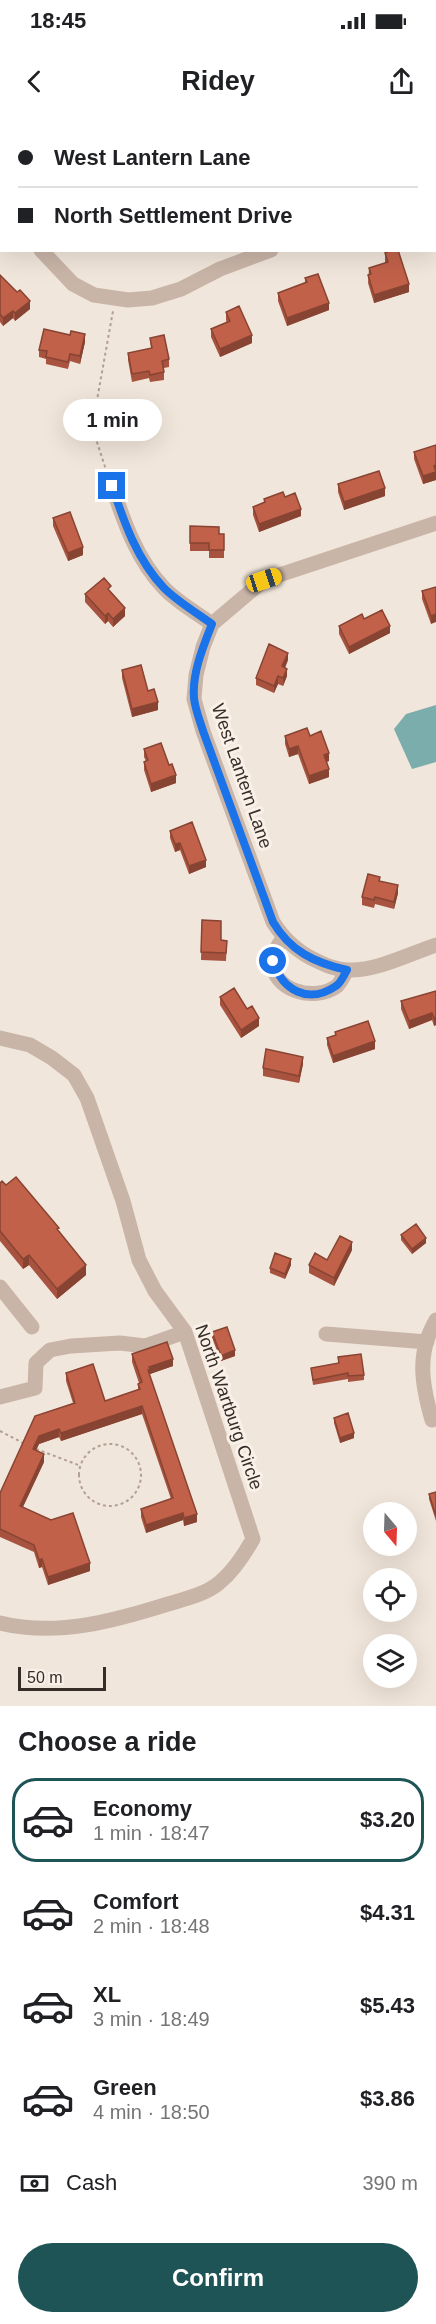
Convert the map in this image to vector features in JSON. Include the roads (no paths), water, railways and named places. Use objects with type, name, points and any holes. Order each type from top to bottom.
[{"type":"street","points":[[43,252],[73,284],[94,295],[115,300],[152,298],[182,289],[220,268],[265,252]]},
{"type":"street","points":[[112,486],[125,526],[152,573],[165,590],[212,624],[264,580],[436,523]]},
{"type":"street","name":"West Lantern Lane","points":[[212,624],[196,675],[194,699],[203,731],[269,910],[283,938],[305,955],[329,966],[347,970],[372,967],[436,945]]},
{"type":"street","points":[[283,938],[276,948],[273,961],[277,974],[293,990],[305,994],[316,994],[327,990],[338,985],[347,970]]},
{"type":"street","name":"North Wartburg Circle","points":[[0,1038],[30,1045],[52,1058],[74,1075],[87,1098],[100,1132],[139,1260],[155,1291],[185,1332],[254,1539],[239,1562],[218,1584],[190,1597],[123,1618],[86,1626],[44,1629],[0,1623]]},
{"type":"street","points":[[0,1287],[32,1327]]},
{"type":"street","points":[[432,1420],[423,1386],[422,1367],[427,1342],[436,1320]]},
{"type":"street","points":[[0,1397],[35,1388],[36,1363],[50,1350],[71,1346],[120,1343],[145,1346],[185,1332]]},
{"type":"street","points":[[326,1334],[427,1342]]},
{"type":"water","points":[[436,705],[436,762],[412,769],[394,729],[406,714]]}]
